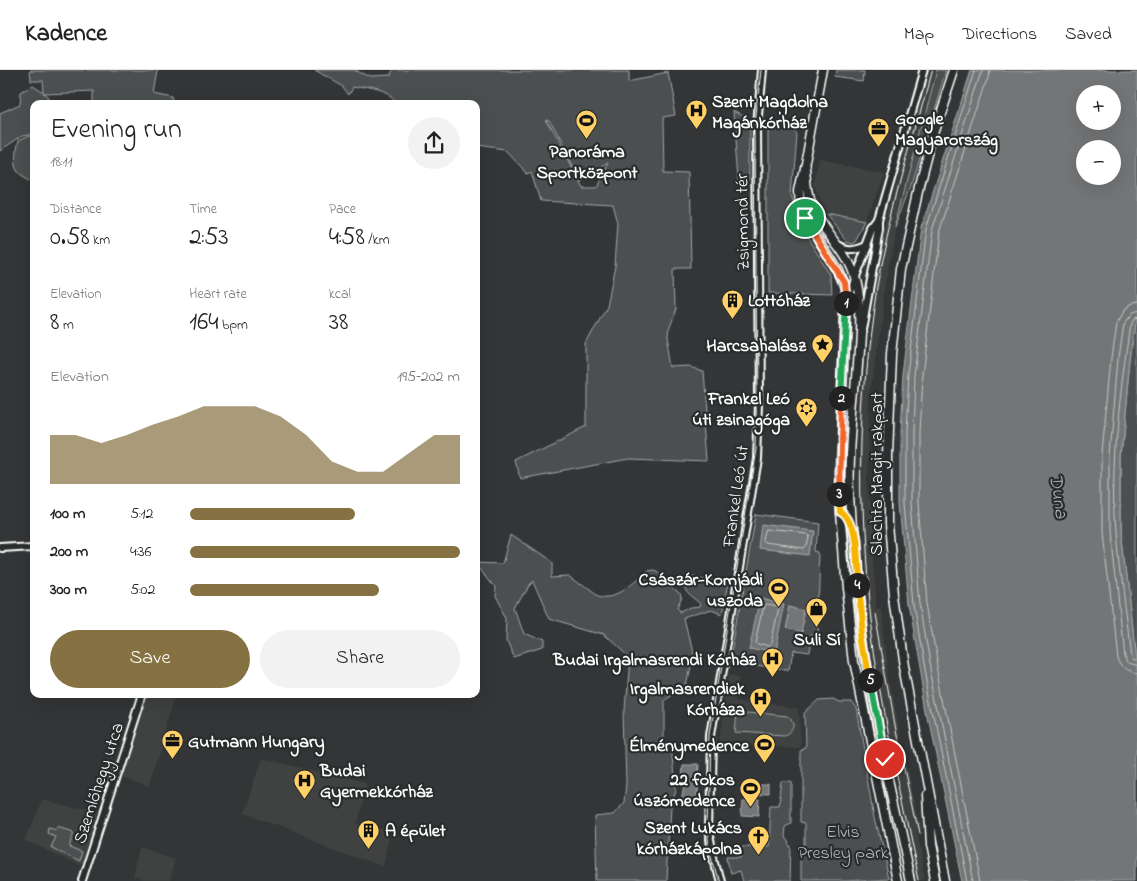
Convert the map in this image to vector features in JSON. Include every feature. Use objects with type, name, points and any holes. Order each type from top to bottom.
[{"type":"main road","points":[[823,70],[800,192],[802,210],[838,270],[844,282],[847,298],[839,443],[840,512],[848,617],[854,661],[898,881]]},
{"type":"main road","name":"Slachta Margit rakpart","points":[[945,881],[904,667],[890,559],[888,465],[890,393],[896,307],[907,236],[933,134],[954,70]]},
{"type":"main road","points":[[806,164],[808,194],[811,203],[850,262],[855,276],[859,302],[859,337],[850,464],[850,495],[862,632],[870,686],[911,881]]},
{"type":"main road","points":[[840,512],[848,518],[854,540]]},
{"type":"main road","points":[[924,771],[928,846],[935,881]]},
{"type":"main road","points":[[931,860],[931,851],[937,836]]},
{"type":"street","name":"Zsigmond tér","points":[[758,330],[757,114],[762,70]]},
{"type":"street","points":[[859,337],[865,314],[879,220],[922,70]]},
{"type":"street","points":[[847,298],[873,228],[879,220]]},
{"type":"street","points":[[838,244],[853,249],[867,244]]},
{"type":"street","name":"Frankel Leó út","points":[[719,881],[710,830],[711,737],[757,458],[758,330]]},
{"type":"street","points":[[0,548],[30,546]]},
{"type":"street","name":"Szemlőhegy utca","points":[[82,881],[141,698]]},
{"type":"shaded area","points":[[928,70],[936,70],[895,227],[884,290],[871,394],[869,477],[876,607],[881,607],[889,674],[920,831],[915,832],[925,881],[917,881],[877,684],[866,617],[859,476],[862,393],[874,287],[885,225]]},
{"type":"shaded area","points":[[820,160],[884,172],[867,222],[826,214],[821,206],[815,185]]},
{"type":"shaded area","name":"Irgalmasrendiek Kórháza","points":[[729,674],[741,676],[739,699],[799,707],[801,747],[720,744]]},
{"type":"shaded area","points":[[141,698],[176,698],[150,786],[116,774]]},
{"type":"shaded area","name":"Budai Gyermekkórház","points":[[261,758],[365,784],[355,823],[393,832],[386,867],[242,814]]},
{"type":"shaded area","points":[[42,799],[97,813],[84,863],[77,865],[26,840]]},
{"type":"shaded area","points":[[142,847],[176,858],[169,881],[146,881],[135,878]]},
{"type":"green space","points":[[30,70],[158,70],[154,94],[173,98],[174,100],[94,100],[94,91],[44,93],[49,97],[49,100],[30,100],[30,135],[22,136],[0,151],[0,113],[20,104],[21,92],[33,85],[44,92],[43,80],[31,80]]},
{"type":"green space","points":[[314,70],[354,70],[370,79],[388,78],[392,70],[629,70],[629,81],[668,73],[676,116],[662,118],[663,171],[689,172],[691,269],[675,269],[676,309],[669,328],[668,339],[673,368],[691,367],[702,371],[709,461],[628,458],[520,478],[516,462],[586,427],[586,344],[607,305],[615,266],[618,224],[613,205],[541,201],[532,171],[528,173],[508,152],[480,148],[480,100],[392,100],[382,94],[352,87],[348,94],[342,86]],"holes":[[[546,120],[549,121],[579,180],[608,163],[596,186],[581,186]]]},
{"type":"green space","points":[[836,70],[865,70],[864,81],[835,77]]},
{"type":"green space","points":[[936,70],[946,70],[911,187],[895,227]]},
{"type":"green space","points":[[734,112],[747,119],[750,123],[750,179],[739,180]]},
{"type":"green space","points":[[768,121],[791,125],[797,132],[792,195],[800,225],[831,275],[832,295],[768,293]]},
{"type":"green space","points":[[30,136],[30,179],[17,168],[16,152],[18,141]]},
{"type":"green space","points":[[826,214],[867,222],[854,242],[847,240]]},
{"type":"green space","points":[[1137,308],[1137,675],[1121,532],[1121,456]]},
{"type":"green space","name":"Császár-Komjádi uszoda","points":[[756,514],[818,522],[816,552],[820,553],[817,636],[810,636],[807,655],[791,653],[788,671],[730,662]]},
{"type":"green space","points":[[511,535],[552,563],[552,576],[570,575],[597,595],[605,596],[618,593],[625,590],[647,571],[656,571],[681,594],[682,599],[677,610],[681,613],[691,608],[700,607],[701,604],[686,589],[691,576],[728,581],[722,614],[711,610],[684,619],[693,656],[685,695],[674,693],[664,700],[664,742],[672,741],[676,789],[670,806],[666,881],[597,881],[595,815],[615,813],[624,803],[626,786],[624,711],[628,657],[604,635],[549,619],[532,580],[515,608],[524,634],[542,642],[542,650],[514,659],[506,641],[507,618],[495,596],[496,586],[480,566],[480,562],[503,563]]},
{"type":"green space","name":"Elvis Presley park","points":[[833,699],[839,702],[851,702],[856,709],[875,817],[889,878],[801,881],[801,845],[806,844],[806,823],[801,822],[801,750],[806,748],[805,713],[819,700]]},
{"type":"green space","points":[[738,711],[787,716],[792,721],[793,727],[791,732],[785,736],[736,733]]},
{"type":"green space","points":[[783,783],[791,783],[791,823],[785,826],[784,836],[788,839],[789,844],[791,844],[790,881],[744,881],[741,870],[731,873],[728,857],[741,857],[742,847],[769,847],[771,807],[780,807]]},
{"type":"green space","points":[[58,828],[74,833],[69,846],[82,851],[79,861],[51,847],[56,837],[49,834],[50,829],[57,831]]},
{"type":"water","name":"Duna","points":[[972,70],[1137,70],[1137,308],[1121,456],[1121,532],[1137,675],[1137,881],[962,881],[928,716],[909,605],[900,503],[900,433],[903,375],[921,228]]},
{"type":"water","points":[[763,525],[813,531],[810,556],[760,550]]},
{"type":"water","points":[[760,598],[784,604],[774,653],[749,648]]},
{"type":"water","points":[[790,605],[806,609],[801,634],[785,630]]},
{"type":"water","points":[[684,764],[698,764],[697,797],[683,796]]},
{"type":"water","points":[[743,784],[771,784],[771,794],[743,793]]},
{"type":"water","name":"22 fokos úszómedence","points":[[743,799],[760,799],[759,817],[742,816]]},
{"type":"tram line","points":[[719,881],[710,849],[708,829],[710,736],[756,448],[755,126],[761,70]]},
{"type":"tram line","points":[[919,881],[891,749],[874,650],[863,535],[862,452],[863,410],[870,328],[881,259],[931,70]]},
{"type":"tram line","points":[[875,612],[895,725],[918,835]]},
{"type":"place","name":"Szent Magdolna Magánkórház","points":[[696,130]]},
{"type":"place","name":"Panoráma Sportközpont","points":[[587,140]]},
{"type":"place","name":"Google Magyarország","points":[[879,147]]},
{"type":"place","name":"Lottóház","points":[[732,319]]},
{"type":"place","name":"Harcsahalász","points":[[822,364]]},
{"type":"place","name":"Frankel Leó úti zsinagóga","points":[[806,427]]},
{"type":"place","name":"Császár-Komjádi uszoda","points":[[779,608]]},
{"type":"place","name":"Suli Sí","points":[[817,628]]},
{"type":"place","name":"Budai Irgalmasrendi Kórház","points":[[772,678]]},
{"type":"place","name":"Irgalmasrendiek Kórháza","points":[[761,717]]},
{"type":"place","name":"Gutmann Hungary","points":[[172,760]]},
{"type":"place","name":"Élménymedence","points":[[765,764]]},
{"type":"place","name":"Budai Gyermekkórház","points":[[304,799]]},
{"type":"place","name":"22 fokos úszómedence","points":[[751,808]]},
{"type":"place","name":"A épület","points":[[369,849]]},
{"type":"place","name":"Szent Lukács kórházkápolna","points":[[758,856]]},
{"type":"route","points":[[805,218],[838,270],[846,290],[839,451],[840,512],[848,518],[854,540],[862,632],[870,686],[885,759]]}]
